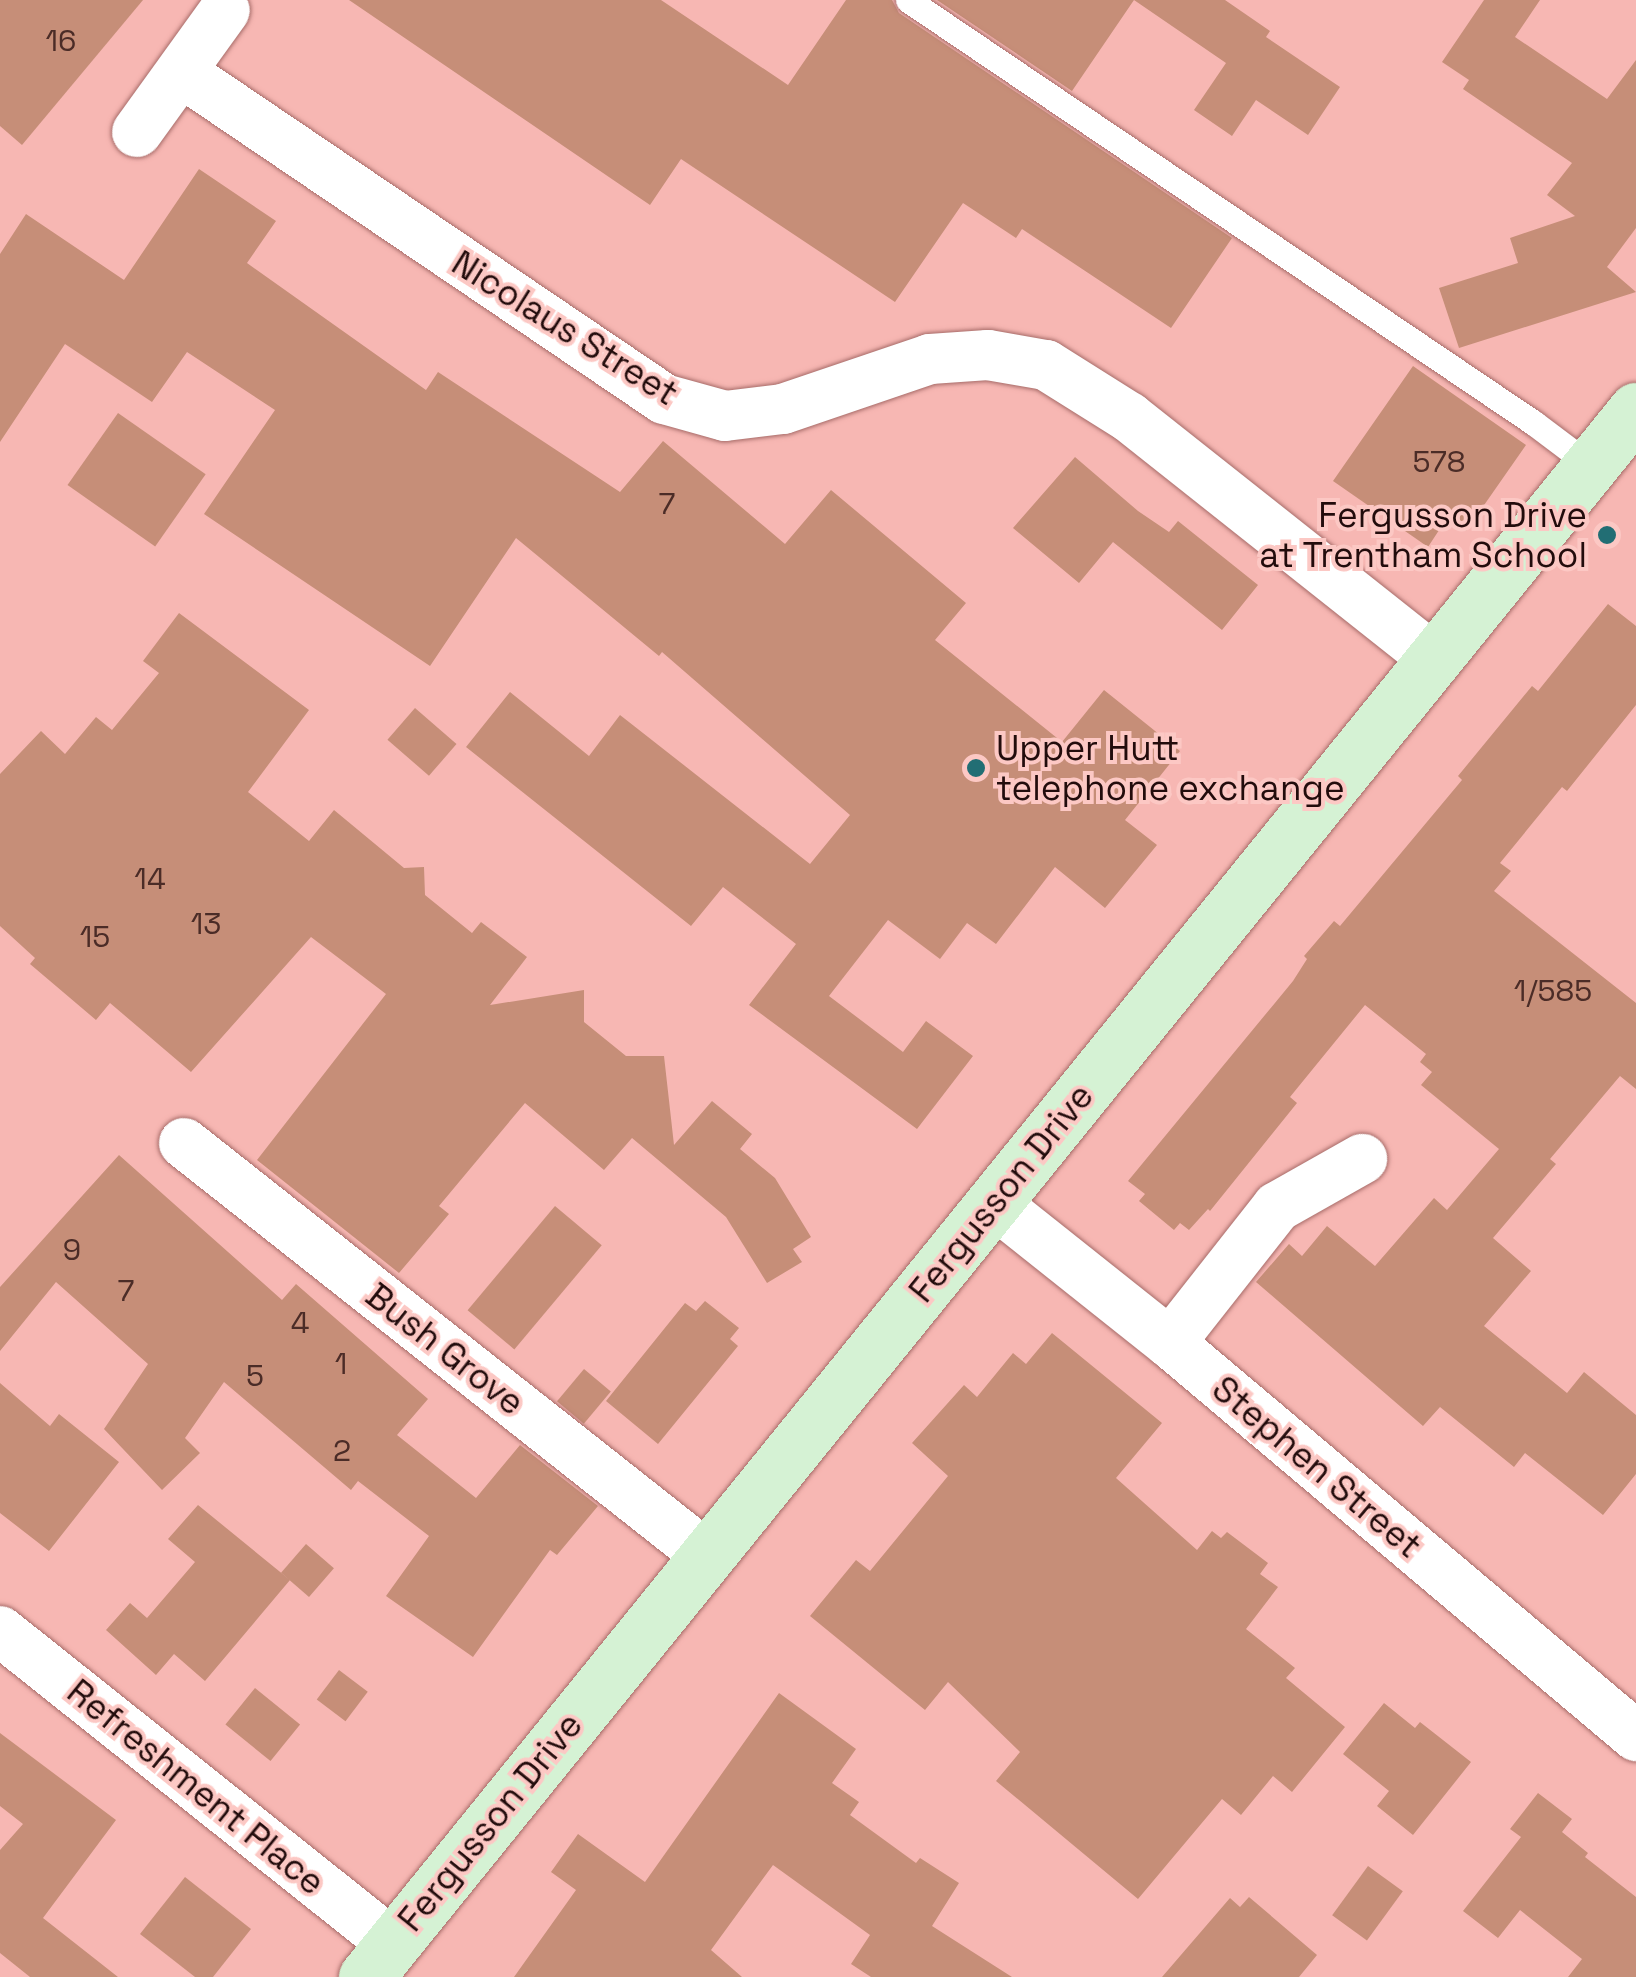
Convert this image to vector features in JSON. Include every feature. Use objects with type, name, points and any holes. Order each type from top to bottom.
[{"type":"main road","name":"Fergusson Drive","points":[[379,1960],[1636,410]]},
{"type":"street","points":[[137,132],[226,10]]},
{"type":"street","name":"Nicolaus Street","points":[[181,72],[664,399],[725,416],[782,409],[930,359],[988,355],[1046,365],[1129,417],[1434,659]]},
{"type":"street","name":"Bush Grove","points":[[184,1143],[706,1555]]},
{"type":"street","points":[[1170,1343],[1277,1207],[1362,1159]]},
{"type":"street","name":"Stephen Street","points":[[994,1204],[1170,1343],[1636,1736]]},
{"type":"street","name":"Refreshment Place","points":[[0,1631],[379,1960]]},
{"type":"lane","points":[[908,0],[1534,423],[1591,466]]},
{"type":"building","points":[[0,0],[143,0],[22,145],[0,126]]},
{"type":"building","points":[[349,0],[661,0],[788,85],[846,0],[892,0],[899,13],[1232,238],[1171,328],[1022,229],[1016,238],[963,203],[895,302],[681,159],[650,205]]},
{"type":"building","points":[[937,0],[1134,0],[1072,91]]},
{"type":"building","points":[[1134,0],[1225,0],[1270,31],[1266,37],[1340,87],[1308,135],[1256,100],[1232,136],[1194,110],[1226,63]]},
{"type":"building","points":[[1484,0],[1540,0],[1515,37],[1607,99],[1636,60],[1636,228],[1607,267],[1636,292],[1459,348],[1439,288],[1518,263],[1510,238],[1575,216],[1547,195],[1572,163],[1463,89],[1469,80],[1442,62]]},
{"type":"building","points":[[199,169],[276,221],[247,263],[426,390],[438,372],[620,492],[663,441],[785,544],[831,490],[966,603],[935,640],[1062,742],[1104,690],[1180,751],[1125,820],[1157,845],[1105,908],[1055,867],[996,944],[967,923],[940,959],[888,920],[829,996],[903,1052],[926,1021],[973,1056],[917,1129],[749,1005],[796,944],[723,887],[691,926],[466,747],[510,692],[589,756],[620,715],[810,864],[850,815],[662,652],[659,656],[516,538],[430,666],[204,514],[275,410],[187,352],[152,402],[65,344],[0,442],[0,254],[26,214],[124,280]]},
{"type":"building","points":[[1413,366],[1526,445],[1466,531],[1447,518],[1428,547],[1333,481]]},
{"type":"building","points":[[118,413],[206,474],[155,546],[68,485]]},
{"type":"building","points":[[1075,457],[1138,511],[1169,532],[1178,521],[1258,585],[1222,630],[1113,542],[1079,583],[1013,528]]},
{"type":"building","points":[[1608,604],[1636,626],[1636,705],[1567,791],[1562,787],[1500,863],[1511,871],[1494,891],[1636,1003],[1636,1089],[1620,1076],[1550,1159],[1556,1164],[1493,1238],[1531,1271],[1484,1326],[1567,1393],[1584,1372],[1636,1415],[1636,1474],[1603,1515],[1525,1453],[1514,1467],[1440,1407],[1423,1426],[1256,1282],[1289,1244],[1302,1256],[1327,1226],[1375,1266],[1434,1198],[1447,1210],[1499,1149],[1421,1085],[1432,1072],[1420,1062],[1426,1054],[1365,1005],[1290,1097],[1297,1103],[1210,1211],[1189,1230],[1180,1223],[1174,1230],[1139,1201],[1145,1194],[1128,1181],[1293,981],[1307,959],[1304,956],[1334,921],[1340,926],[1462,780],[1458,776],[1532,686],[1538,691]]},
{"type":"building","points":[[179,613],[309,710],[248,792],[309,841],[334,810],[404,868],[424,867],[425,895],[472,933],[481,922],[527,957],[490,1005],[584,990],[584,1022],[626,1056],[664,1056],[674,1145],[712,1101],[752,1134],[740,1149],[775,1178],[811,1237],[793,1249],[802,1262],[767,1283],[726,1217],[632,1138],[604,1170],[525,1103],[439,1206],[449,1214],[399,1273],[257,1160],[386,994],[311,937],[191,1072],[110,1003],[96,1020],[30,964],[35,958],[0,926],[0,774],[41,731],[65,754],[96,717],[112,730],[159,673],[143,661]]},
{"type":"building","points":[[415,708],[457,744],[429,776],[387,740]]},
{"type":"building","points":[[119,1155],[282,1300],[296,1284],[428,1399],[397,1435],[476,1498],[520,1445],[598,1506],[557,1555],[550,1550],[473,1657],[386,1596],[429,1536],[358,1481],[351,1490],[224,1382],[185,1438],[200,1453],[162,1490],[104,1429],[148,1364],[56,1282],[0,1351],[0,1287]]},
{"type":"building","points":[[555,1206],[602,1245],[514,1349],[468,1310]]},
{"type":"building","points":[[705,1301],[739,1328],[730,1339],[738,1346],[658,1444],[606,1401],[685,1303],[696,1311]]},
{"type":"building","points":[[1052,1333],[1162,1423],[1116,1478],[1197,1550],[1212,1531],[1221,1538],[1227,1532],[1268,1563],[1260,1574],[1278,1587],[1246,1629],[1295,1668],[1286,1678],[1345,1727],[1292,1792],[1273,1776],[1241,1815],[1222,1799],[1138,1899],[996,1781],[1020,1752],[948,1682],[925,1710],[810,1616],[856,1560],[870,1571],[948,1476],[912,1443],[964,1385],[977,1397],[1013,1353],[1026,1364]]},
{"type":"building","points":[[584,1369],[611,1391],[584,1424],[557,1401]]},
{"type":"building","points":[[0,1383],[50,1426],[59,1414],[119,1462],[49,1551],[0,1513]]},
{"type":"building","points":[[198,1505],[290,1580],[205,1681],[174,1654],[156,1675],[106,1630],[130,1603],[147,1618],[195,1562],[168,1539]]},
{"type":"building","points":[[306,1544],[334,1568],[309,1597],[281,1573]]},
{"type":"building","points":[[339,1670],[368,1692],[345,1721],[317,1700]]},
{"type":"building","points":[[255,1688],[300,1725],[270,1761],[225,1725]]},
{"type":"building","points":[[779,1693],[856,1749],[832,1783],[859,1802],[850,1815],[916,1863],[920,1858],[959,1883],[932,1926],[1012,1977],[871,1977],[851,1964],[870,1935],[773,1865],[711,1950],[742,1977],[514,1977],[576,1890],[551,1872],[578,1834],[645,1882]]},
{"type":"building","points":[[1384,1703],[1415,1728],[1420,1722],[1471,1762],[1413,1835],[1377,1806],[1389,1791],[1343,1754]]},
{"type":"building","points":[[0,1733],[116,1820],[43,1918],[118,1977],[30,1977],[0,1953],[0,1850],[23,1824],[0,1806]]},
{"type":"building","points":[[1538,1793],[1572,1819],[1562,1832],[1588,1853],[1585,1857],[1636,1897],[1636,1977],[1568,1977],[1582,1959],[1520,1910],[1498,1938],[1463,1911],[1521,1837],[1510,1829]]},
{"type":"building","points":[[1368,1866],[1403,1891],[1367,1941],[1332,1915]]},
{"type":"building","points":[[185,1877],[251,1929],[213,1977],[195,1977],[140,1934]]},
{"type":"building","points":[[1249,1897],[1317,1955],[1299,1977],[1162,1977],[1230,1898],[1240,1907]]},
{"type":"place","name":"Fergusson Drive at Trentham School","points":[[1607,535]]},
{"type":"place","name":"Upper Hutt telephone exchange","points":[[976,768]]}]
